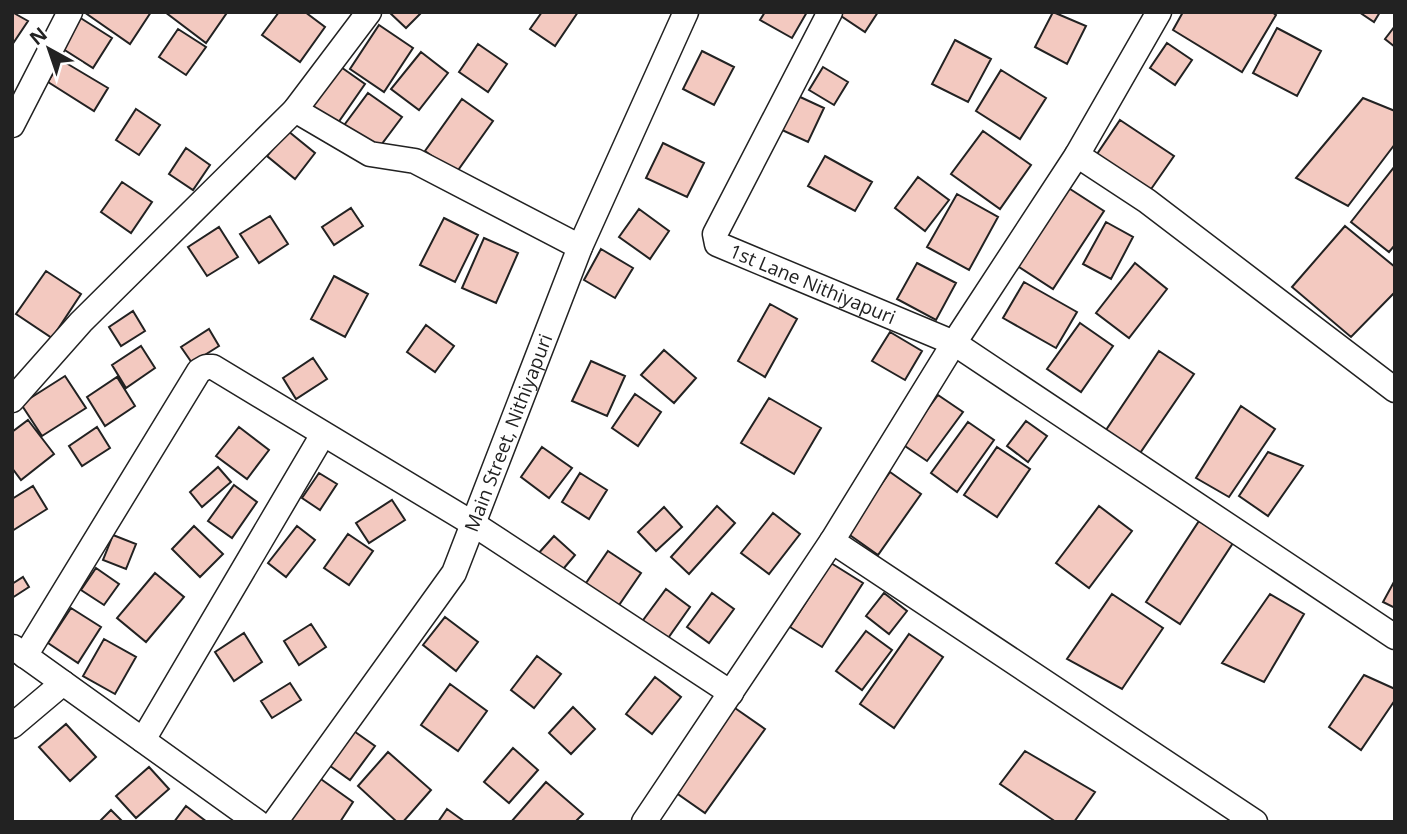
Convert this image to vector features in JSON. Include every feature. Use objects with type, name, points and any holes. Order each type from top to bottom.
[{"type":"street","points":[[12,125],[70,12]]},
{"type":"street","points":[[12,400],[81,322],[295,110],[369,12]]},
{"type":"street","name":"Main Street, Nithiyapuri","points":[[275,822],[454,573],[475,525],[580,247],[686,12]]},
{"type":"street","name":"1st Lane Nithiyapuri","points":[[830,12],[714,239],[717,244],[954,343]]},
{"type":"street","points":[[644,822],[832,541],[954,343],[1077,155],[1159,12]]},
{"type":"street","points":[[295,110],[370,154],[415,161],[580,247]]},
{"type":"street","points":[[1077,155],[1147,201],[1395,390]]},
{"type":"street","points":[[954,343],[1395,637]]},
{"type":"street","points":[[257,822],[18,652],[199,371],[206,367],[213,368],[475,525],[731,693]]},
{"type":"street","points":[[144,740],[323,436]]},
{"type":"street","points":[[832,541],[1255,822]]},
{"type":"street","points":[[12,726],[63,683]]},
{"type":"building","points":[[12,12],[28,21],[12,45]]},
{"type":"building","points":[[84,12],[151,12],[130,44]]},
{"type":"building","points":[[165,12],[224,12],[226,14],[206,43]]},
{"type":"building","points":[[279,12],[305,12],[325,27],[300,62],[262,35]]},
{"type":"building","points":[[389,12],[422,12],[406,28]]},
{"type":"building","points":[[542,12],[578,12],[555,46],[530,29]]},
{"type":"building","points":[[765,12],[807,12],[792,38],[760,20]]},
{"type":"building","points":[[835,12],[878,12],[865,32]]},
{"type":"building","points":[[1053,12],[1086,26],[1067,64],[1035,47]]},
{"type":"building","points":[[1183,12],[1272,12],[1276,15],[1242,72],[1173,30]]},
{"type":"building","points":[[1359,12],[1380,12],[1374,22]]},
{"type":"building","points":[[79,17],[112,38],[93,68],[60,47]]},
{"type":"building","points":[[379,25],[413,48],[384,92],[350,69]]},
{"type":"building","points":[[1395,26],[1395,47],[1385,39]]},
{"type":"building","points":[[1277,28],[1321,51],[1297,96],[1253,73]]},
{"type":"building","points":[[178,29],[206,47],[186,75],[159,57]]},
{"type":"building","points":[[955,40],[991,59],[968,102],[932,84]]},
{"type":"building","points":[[1167,43],[1192,60],[1175,85],[1150,68]]},
{"type":"building","points":[[478,44],[507,64],[488,92],[459,72]]},
{"type":"building","points":[[702,51],[734,67],[714,105],[683,89]]},
{"type":"building","points":[[421,52],[448,73],[419,110],[391,89]]},
{"type":"building","points":[[61,60],[108,88],[94,111],[48,82]]},
{"type":"building","points":[[338,65],[365,84],[333,130],[306,111]]},
{"type":"building","points":[[823,67],[848,82],[834,105],[809,90]]},
{"type":"building","points":[[1001,70],[1046,98],[1020,139],[976,111]]},
{"type":"building","points":[[368,93],[402,117],[375,153],[342,128]]},
{"type":"building","points":[[798,96],[824,108],[808,142],[782,130]]},
{"type":"building","points":[[1363,98],[1395,111],[1395,144],[1348,206],[1296,178]]},
{"type":"building","points":[[462,99],[493,121],[456,173],[425,151]]},
{"type":"building","points":[[136,109],[160,125],[139,155],[116,140]]},
{"type":"building","points":[[1120,120],[1174,156],[1147,195],[1093,160]]},
{"type":"building","points":[[288,131],[315,153],[295,179],[267,156]]},
{"type":"building","points":[[983,131],[1031,165],[1000,209],[951,174]]},
{"type":"building","points":[[663,143],[704,163],[687,197],[646,178]]},
{"type":"building","points":[[186,148],[210,165],[193,190],[169,174]]},
{"type":"building","points":[[825,156],[872,182],[855,211],[808,186]]},
{"type":"building","points":[[1395,166],[1395,245],[1389,252],[1351,222]]},
{"type":"building","points":[[918,177],[949,200],[925,231],[895,208]]},
{"type":"building","points":[[122,182],[152,202],[131,233],[101,212]]},
{"type":"building","points":[[1067,187],[1104,211],[1053,289],[1016,265]]},
{"type":"building","points":[[957,194],[998,217],[969,270],[927,247]]},
{"type":"building","points":[[351,208],[363,226],[334,245],[322,227]]},
{"type":"building","points":[[639,209],[669,231],[650,259],[619,237]]},
{"type":"building","points":[[270,216],[288,244],[259,263],[240,234]]},
{"type":"building","points":[[444,218],[478,235],[455,282],[420,265]]},
{"type":"building","points":[[1106,222],[1133,237],[1111,279],[1083,264]]},
{"type":"building","points":[[1345,226],[1395,267],[1395,292],[1351,337],[1292,287]]},
{"type":"building","points":[[219,227],[238,257],[207,276],[188,247]]},
{"type":"building","points":[[484,238],[518,253],[496,303],[462,288]]},
{"type":"building","points":[[601,249],[633,268],[615,298],[584,280]]},
{"type":"building","points":[[917,263],[956,283],[936,320],[897,299]]},
{"type":"building","points":[[1135,263],[1167,289],[1129,338],[1096,313]]},
{"type":"building","points":[[46,271],[81,294],[52,338],[16,314]]},
{"type":"building","points":[[334,276],[368,294],[345,337],[311,319]]},
{"type":"building","points":[[1024,282],[1077,312],[1056,348],[1003,318]]},
{"type":"building","points":[[770,304],[797,319],[765,377],[738,361]]},
{"type":"building","points":[[133,311],[145,331],[121,346],[109,327]]},
{"type":"building","points":[[1080,323],[1113,346],[1081,392],[1047,369]]},
{"type":"building","points":[[426,325],[454,346],[435,372],[407,352]]},
{"type":"building","points":[[209,329],[219,346],[192,363],[181,347]]},
{"type":"building","points":[[890,332],[922,351],[905,380],[872,361]]},
{"type":"building","points":[[141,346],[155,368],[126,388],[112,365]]},
{"type":"building","points":[[664,350],[696,378],[674,403],[641,375]]},
{"type":"building","points":[[1159,351],[1194,374],[1138,456],[1104,433]]},
{"type":"building","points":[[313,358],[327,379],[296,399],[283,378]]},
{"type":"building","points":[[591,361],[625,376],[607,416],[572,401]]},
{"type":"building","points":[[65,376],[86,408],[42,436],[21,404]]},
{"type":"building","points":[[117,377],[135,406],[105,426],[87,397]]},
{"type":"building","points":[[635,394],[661,412],[638,446],[612,428]]},
{"type":"building","points":[[938,395],[963,412],[927,461],[902,444]]},
{"type":"building","points":[[769,398],[821,428],[794,474],[741,443]]},
{"type":"building","points":[[1241,406],[1275,429],[1229,497],[1196,478]]},
{"type":"building","points":[[28,420],[54,454],[21,480],[12,468],[12,432]]},
{"type":"building","points":[[1026,421],[1047,436],[1028,462],[1007,446]]},
{"type":"building","points":[[968,422],[994,440],[957,492],[931,473]]},
{"type":"building","points":[[97,427],[110,448],[82,466],[69,446]]},
{"type":"building","points":[[239,427],[269,450],[247,479],[216,456]]},
{"type":"building","points":[[542,447],[572,468],[549,498],[521,477]]},
{"type":"building","points":[[997,447],[1030,469],[997,517],[964,495]]},
{"type":"building","points":[[1268,452],[1303,466],[1268,516],[1239,496]]},
{"type":"building","points":[[218,467],[231,482],[202,507],[190,492]]},
{"type":"building","points":[[890,472],[921,494],[878,555],[847,533]]},
{"type":"building","points":[[319,473],[337,484],[320,510],[302,498]]},
{"type":"building","points":[[580,473],[607,490],[589,519],[562,502]]},
{"type":"building","points":[[234,485],[257,502],[232,538],[208,521]]},
{"type":"building","points":[[33,486],[47,509],[12,531],[12,499]]},
{"type":"building","points":[[392,500],[405,520],[369,543],[356,523]]},
{"type":"building","points":[[717,506],[735,523],[689,574],[671,557]]},
{"type":"building","points":[[1099,506],[1132,531],[1089,588],[1056,563]]},
{"type":"building","points":[[664,507],[682,527],[656,551],[638,532]]},
{"type":"building","points":[[773,513],[800,534],[769,574],[741,553]]},
{"type":"building","points":[[1199,521],[1233,543],[1180,624],[1146,602]]},
{"type":"building","points":[[194,526],[223,554],[200,577],[172,549]]},
{"type":"building","points":[[297,526],[315,540],[286,577],[268,563]]},
{"type":"building","points":[[348,534],[373,551],[349,585],[324,568]]},
{"type":"building","points":[[113,535],[136,544],[126,569],[103,560]]},
{"type":"building","points":[[554,536],[575,555],[559,574],[537,555]]},
{"type":"building","points":[[608,551],[641,573],[617,608],[584,586]]},
{"type":"building","points":[[831,563],[863,583],[822,647],[790,627]]},
{"type":"building","points":[[96,568],[119,584],[104,605],[81,590]]},
{"type":"building","points":[[155,573],[184,597],[146,642],[117,618]]},
{"type":"building","points":[[23,577],[29,587],[12,598],[12,584]]},
{"type":"building","points":[[1395,580],[1395,608],[1383,602]]},
{"type":"building","points":[[666,589],[690,607],[666,641],[641,623]]},
{"type":"building","points":[[712,593],[734,609],[709,643],[687,627]]},
{"type":"building","points":[[884,593],[907,611],[889,634],[866,616]]},
{"type":"building","points":[[1112,594],[1163,628],[1122,689],[1067,659]]},
{"type":"building","points":[[1270,594],[1304,614],[1264,682],[1222,663]]},
{"type":"building","points":[[71,608],[101,627],[78,663],[48,643]]},
{"type":"building","points":[[445,617],[478,642],[456,671],[423,645]]},
{"type":"building","points":[[311,624],[326,647],[299,665],[284,641]]},
{"type":"building","points":[[866,631],[892,650],[862,690],[836,671]]},
{"type":"building","points":[[244,633],[262,662],[234,681],[215,652]]},
{"type":"building","points":[[909,634],[943,657],[894,728],[860,704]]},
{"type":"building","points":[[104,639],[136,657],[115,694],[83,676]]},
{"type":"building","points":[[537,656],[561,674],[534,708],[511,690]]},
{"type":"building","points":[[1364,675],[1395,689],[1395,700],[1361,750],[1329,727]]},
{"type":"building","points":[[655,677],[681,697],[652,734],[626,714]]},
{"type":"building","points":[[290,683],[301,700],[272,718],[261,701]]},
{"type":"building","points":[[450,684],[487,711],[458,751],[421,725]]},
{"type":"building","points":[[732,706],[765,729],[705,813],[672,790]]},
{"type":"building","points":[[573,707],[595,729],[571,754],[549,733]]},
{"type":"building","points":[[66,724],[96,757],[70,781],[39,747]]},
{"type":"building","points":[[351,729],[375,746],[350,780],[326,763]]},
{"type":"building","points":[[513,748],[538,770],[509,803],[484,782]]},
{"type":"building","points":[[1025,751],[1095,792],[1074,822],[1056,822],[1000,784]]},
{"type":"building","points":[[388,752],[431,790],[403,822],[397,822],[358,786]]},
{"type":"building","points":[[149,767],[169,789],[136,818],[116,796]]},
{"type":"building","points":[[318,777],[353,802],[340,822],[287,822]]},
{"type":"building","points":[[546,782],[583,814],[575,822],[511,822]]},
{"type":"building","points":[[186,806],[207,822],[174,822]]},
{"type":"building","points":[[447,809],[465,822],[438,822]]},
{"type":"building","points":[[111,810],[123,822],[99,822]]}]
